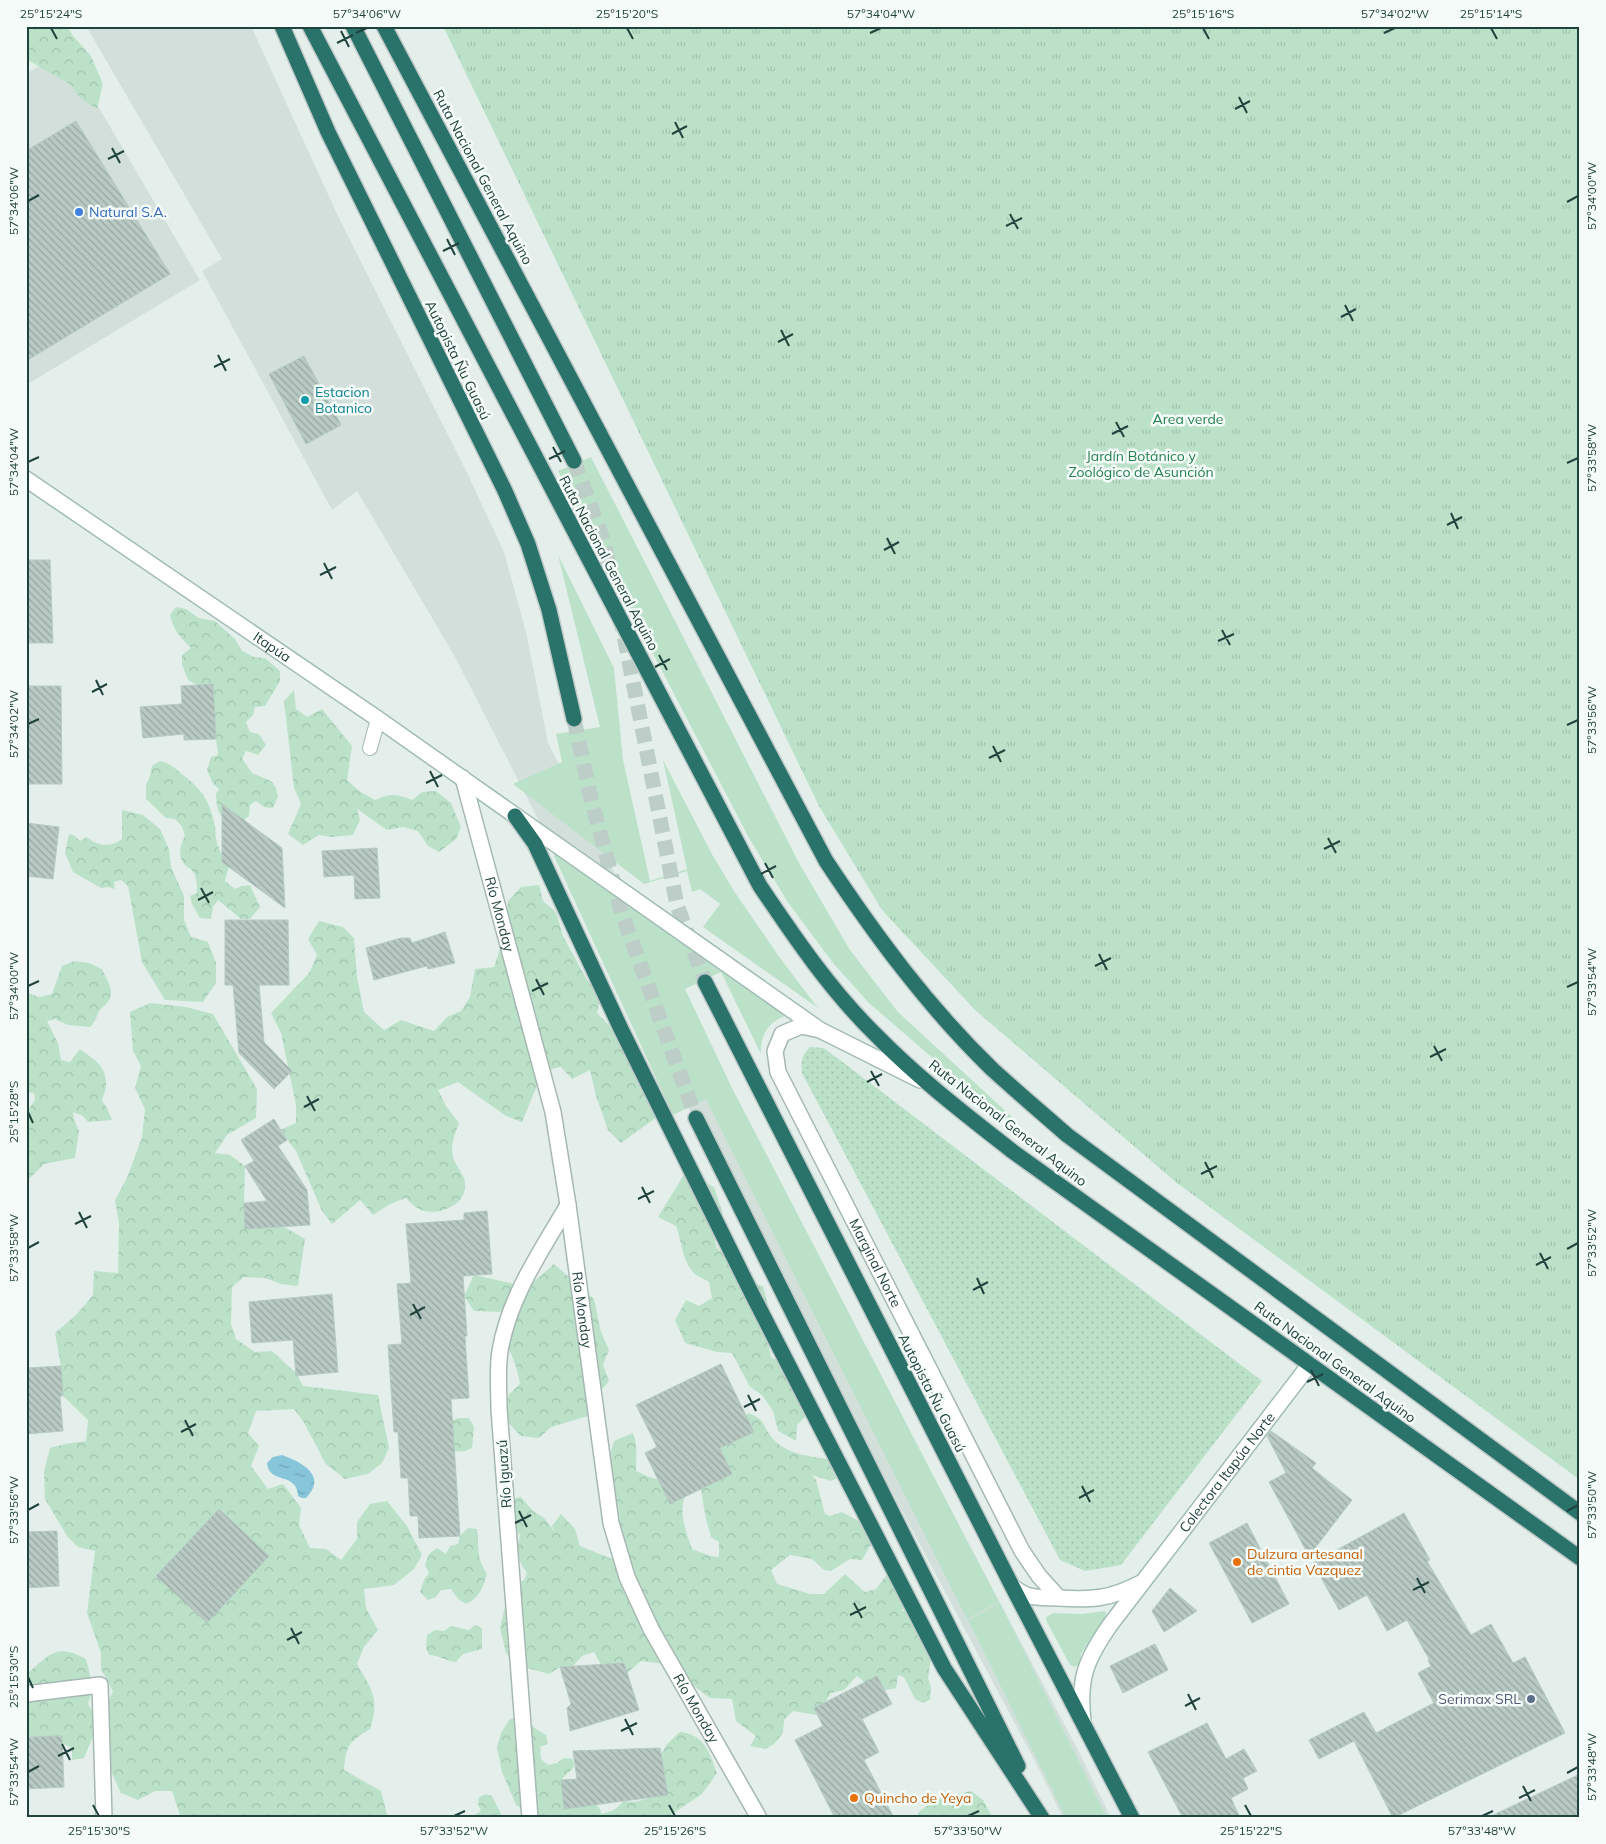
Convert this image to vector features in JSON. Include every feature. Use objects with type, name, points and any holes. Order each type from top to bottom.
[{"type":"highway","name":"Autopista Ñu Guasú","points":[[282,26],[328,132],[505,491],[528,544],[548,610],[574,719]]},
{"type":"highway","name":"Ruta Nacional General Aquino","points":[[310,26],[760,886],[796,940],[833,988],[875,1034],[926,1083],[1012,1150],[1580,1558]]},
{"type":"highway","points":[[354,26],[574,461]]},
{"type":"highway","name":"Ruta Nacional General Aquino","points":[[384,26],[826,861],[894,958],[928,1000],[972,1048],[1066,1134],[1580,1514]]},
{"type":"highway","points":[[515,816],[535,844],[621,1029],[752,1294],[944,1668],[1043,1818]]},
{"type":"highway","name":"Autopista Ñu Guasú","points":[[706,982],[1012,1586],[1132,1818]]},
{"type":"highway","points":[[696,1118],[1043,1818]]},
{"type":"street","name":"Itapúa","points":[[26,479],[378,719],[820,1030]]},
{"type":"street","name":"Río Monday","points":[[463,778],[553,1112],[568,1205],[611,1523],[627,1577],[652,1629],[759,1818]]},
{"type":"street","name":"Marginal Norte","points":[[820,1030],[801,1026],[782,1034],[775,1051],[778,1072],[1022,1551],[1039,1576],[1059,1598]]},
{"type":"street","points":[[820,1030],[926,1083]]},
{"type":"street","name":"Río Iguazú","points":[[530,1818],[499,1408],[500,1352],[512,1307],[532,1266],[568,1205]]},
{"type":"street","name":"Colectora Itapúa Norte","points":[[1083,1721],[1080,1699],[1083,1677],[1096,1646],[1310,1364]]},
{"type":"street","name":"Colectora Itapúa Norte","points":[[1012,1586],[1022,1595],[1034,1598],[1084,1600],[1125,1591],[1144,1581]]},
{"type":"street","points":[[26,1694],[100,1685],[104,1818]]},
{"type":"lane","points":[[370,748],[378,719]]},
{"type":"shaded area","points":[[86,26],[251,26],[337,214],[468,475],[504,552],[526,632],[548,743],[660,961],[1077,1748],[1111,1818],[1063,1818],[1039,1769],[620,979],[454,655],[357,491],[332,510],[202,271],[222,259]]},
{"type":"shaded area","name":"Natural S.A.","points":[[65,50],[200,280],[26,385],[26,74]]},
{"type":"green space","points":[[26,26],[67,26],[73,36],[91,56],[103,84],[97,109],[80,98],[71,85],[26,59]]},
{"type":"green space","name":"Jardín Botánico y Zoológico de Asunción","points":[[443,26],[1580,26],[1580,1480],[1177,1183],[975,1010],[882,910],[819,806]]},
{"type":"green space","points":[[591,457],[799,863],[850,950],[898,1012],[1012,1117],[1009,1121],[972,1092],[869,1003],[833,963],[787,901],[749,838],[558,471]]},
{"type":"green space","points":[[558,555],[614,668],[623,760],[650,881],[687,869],[663,760],[713,856],[734,891],[780,958],[818,1008],[703,927],[720,904],[700,889],[692,892],[687,871],[644,884],[513,784],[562,762],[556,734],[600,727]]},
{"type":"green space","points":[[176,607],[186,609],[199,618],[215,621],[235,639],[242,651],[254,657],[265,658],[280,671],[280,681],[265,706],[255,707],[253,715],[246,722],[250,732],[259,734],[266,745],[258,755],[246,751],[242,758],[252,773],[271,781],[276,788],[278,797],[273,808],[264,807],[256,801],[250,805],[249,816],[241,822],[224,818],[217,807],[216,794],[219,789],[213,784],[207,770],[211,757],[218,755],[216,739],[197,685],[188,680],[182,664],[182,655],[191,648],[173,625],[170,615]]},
{"type":"green space","points":[[294,690],[296,709],[307,717],[322,709],[352,746],[347,780],[359,791],[375,800],[394,795],[412,800],[422,792],[436,791],[451,803],[461,827],[456,839],[439,852],[428,846],[418,831],[403,827],[387,830],[357,809],[360,820],[353,835],[332,837],[319,835],[303,845],[288,834],[301,804],[294,788],[284,701]]},
{"type":"green space","points":[[160,761],[175,768],[196,786],[205,797],[213,818],[218,845],[229,866],[225,881],[235,889],[250,885],[260,907],[250,919],[241,919],[218,900],[213,907],[211,919],[200,918],[192,904],[190,896],[197,893],[197,883],[193,872],[182,862],[180,854],[185,836],[182,826],[175,819],[166,818],[146,799],[146,786],[152,766]]},
{"type":"green space","points":[[122,810],[143,815],[160,829],[169,849],[171,867],[184,896],[184,920],[191,937],[208,942],[216,963],[216,983],[203,1002],[165,1000],[142,962],[128,886],[121,880],[114,882],[115,889],[101,888],[73,872],[65,853],[69,834],[75,836],[80,841],[87,837],[104,845],[118,842],[122,839]]},
{"type":"green space","points":[[554,852],[785,1014],[785,1016],[774,1022],[766,1030],[762,1041],[761,1054],[721,972],[685,989],[732,1088],[999,1602],[967,1619],[706,1099],[673,1115],[554,856]]},
{"type":"green space","points":[[539,885],[543,901],[556,912],[563,936],[587,980],[602,991],[597,1013],[638,1055],[657,1117],[621,1143],[608,1130],[596,1096],[590,1070],[572,1079],[561,1067],[543,1071],[522,1122],[506,1116],[458,1082],[438,1090],[446,1106],[459,1123],[453,1140],[452,1153],[464,1178],[465,1191],[460,1200],[446,1209],[429,1212],[417,1208],[406,1198],[390,1204],[373,1215],[360,1200],[332,1224],[322,1211],[296,1151],[280,1130],[296,1123],[296,1105],[281,1033],[271,1013],[309,973],[317,955],[308,939],[319,921],[343,927],[354,938],[357,977],[364,1012],[384,1030],[401,1020],[434,1031],[447,1017],[461,1011],[470,997],[475,969],[494,967],[505,934],[508,901],[521,887]]},
{"type":"green space","points":[[74,961],[89,963],[102,969],[108,981],[111,996],[90,1027],[68,1025],[55,1019],[47,1021],[58,1043],[61,1060],[70,1062],[80,1049],[102,1068],[106,1079],[106,1086],[102,1101],[112,1120],[88,1122],[83,1116],[73,1112],[79,1131],[75,1158],[44,1164],[26,1182],[26,1113],[35,1100],[34,1093],[26,1092],[26,995],[30,994],[39,997],[52,994],[62,966]]},
{"type":"green space","points":[[150,1003],[186,1007],[213,1014],[257,1089],[256,1118],[227,1135],[215,1153],[230,1155],[245,1166],[244,1204],[305,1239],[298,1286],[281,1284],[265,1278],[244,1277],[232,1287],[231,1324],[236,1339],[255,1352],[272,1351],[296,1373],[303,1386],[378,1395],[389,1448],[382,1463],[368,1474],[345,1479],[326,1464],[303,1421],[294,1409],[256,1411],[248,1433],[259,1446],[251,1466],[268,1489],[283,1484],[301,1508],[299,1525],[310,1548],[326,1549],[341,1560],[357,1539],[357,1522],[370,1504],[387,1501],[407,1526],[422,1555],[414,1569],[394,1585],[364,1589],[366,1608],[378,1630],[364,1647],[357,1664],[373,1695],[374,1710],[370,1729],[357,1737],[348,1749],[344,1770],[381,1791],[388,1818],[181,1818],[172,1791],[155,1791],[138,1800],[121,1793],[94,1734],[84,1758],[72,1760],[72,1748],[44,1737],[26,1736],[26,1675],[48,1656],[60,1651],[76,1654],[86,1659],[93,1687],[88,1704],[93,1712],[94,1733],[113,1691],[101,1669],[101,1653],[87,1613],[95,1551],[78,1547],[67,1536],[45,1499],[44,1472],[50,1448],[86,1441],[88,1420],[62,1395],[61,1366],[55,1333],[76,1315],[93,1295],[94,1271],[118,1273],[119,1223],[115,1200],[127,1178],[142,1137],[145,1109],[135,1088],[141,1066],[133,1051],[130,1012]]},
{"type":"green space","points":[[810,1047],[824,1048],[1262,1381],[1121,1565],[1085,1571],[1060,1560],[802,1073],[802,1059]]},
{"type":"green space","points":[[685,1173],[714,1187],[723,1214],[720,1228],[711,1227],[717,1248],[733,1264],[740,1279],[763,1286],[773,1324],[768,1343],[771,1357],[784,1366],[809,1398],[805,1417],[797,1425],[796,1441],[778,1431],[773,1411],[762,1395],[750,1387],[732,1353],[717,1352],[685,1343],[675,1320],[686,1300],[699,1306],[712,1298],[709,1282],[695,1274],[687,1264],[676,1226],[658,1217]]},
{"type":"green space","points":[[554,1264],[594,1299],[601,1332],[609,1350],[603,1365],[609,1381],[600,1392],[588,1416],[551,1427],[539,1438],[521,1436],[511,1426],[507,1418],[509,1394],[520,1384],[512,1356],[497,1331],[513,1320],[503,1312],[474,1311],[464,1296],[474,1275],[528,1287]]},
{"type":"green space","points":[[749,1413],[760,1420],[776,1442],[790,1451],[833,1460],[841,1476],[831,1481],[812,1475],[816,1480],[825,1514],[830,1516],[842,1512],[864,1524],[872,1543],[862,1560],[850,1559],[831,1571],[824,1570],[812,1559],[790,1555],[771,1570],[777,1584],[810,1594],[824,1594],[845,1574],[865,1592],[876,1589],[891,1569],[910,1600],[901,1611],[910,1609],[918,1603],[932,1626],[929,1632],[932,1650],[928,1678],[931,1687],[930,1700],[923,1703],[915,1699],[904,1677],[898,1675],[896,1688],[885,1690],[870,1686],[857,1676],[844,1690],[831,1693],[817,1715],[793,1711],[784,1720],[783,1733],[774,1744],[765,1749],[750,1746],[756,1736],[736,1721],[732,1699],[710,1698],[687,1681],[672,1665],[641,1661],[627,1673],[605,1672],[594,1652],[582,1656],[573,1666],[560,1667],[549,1674],[516,1665],[506,1653],[500,1628],[508,1594],[514,1585],[524,1580],[527,1573],[518,1555],[520,1535],[515,1530],[509,1499],[521,1497],[533,1511],[544,1518],[555,1532],[552,1526],[561,1514],[575,1529],[580,1546],[622,1563],[622,1534],[618,1505],[609,1481],[610,1455],[614,1441],[633,1433],[636,1447],[636,1471],[649,1477],[675,1484],[685,1497],[682,1509],[692,1549],[710,1556],[719,1557],[719,1542],[711,1537],[700,1485],[730,1425]]},
{"type":"green space","points":[[458,1418],[469,1418],[474,1427],[472,1448],[465,1451],[446,1452],[452,1421]]},
{"type":"green space","points":[[468,1528],[477,1529],[479,1557],[487,1574],[480,1592],[466,1604],[458,1599],[451,1589],[441,1590],[436,1597],[428,1600],[420,1592],[424,1580],[429,1573],[425,1565],[429,1554],[437,1548],[446,1554],[450,1546],[458,1544],[460,1536]]},
{"type":"green space","points":[[1000,1603],[1107,1818],[1066,1818],[968,1620]]},
{"type":"green space","points":[[1105,1611],[1105,1617],[1081,1654],[1080,1663],[1075,1667],[1070,1665],[1046,1617],[1053,1613],[1082,1614]]},
{"type":"green space","points":[[475,1625],[482,1628],[482,1649],[463,1654],[456,1662],[429,1655],[426,1648],[427,1635],[435,1630],[444,1631],[451,1626],[469,1630]]},
{"type":"green space","points":[[523,1716],[536,1729],[546,1735],[548,1744],[540,1747],[541,1759],[548,1765],[557,1763],[564,1758],[573,1759],[574,1767],[561,1780],[569,1792],[596,1804],[602,1814],[614,1810],[624,1801],[637,1802],[655,1796],[652,1768],[667,1744],[680,1732],[695,1736],[705,1746],[712,1758],[717,1773],[702,1794],[666,1818],[535,1818],[516,1805],[502,1772],[497,1747],[501,1733],[510,1719]]},
{"type":"green space","points":[[971,1791],[983,1800],[993,1818],[919,1818],[918,1813],[936,1800]]},
{"type":"green space","points":[[486,1794],[492,1796],[503,1818],[469,1818],[481,1811],[478,1804],[479,1797]]},
{"type":"water","points":[[282,1455],[310,1471],[314,1483],[312,1490],[306,1498],[298,1496],[293,1483],[277,1477],[269,1470],[267,1463],[273,1457]]},
{"type":"building","name":"Natural S.A.","points":[[76,121],[170,274],[26,361],[26,151]]},
{"type":"building","name":"Estacion Botanico","points":[[304,356],[341,425],[306,444],[269,374]]},
{"type":"building","points":[[26,560],[50,560],[53,643],[26,643]]},
{"type":"building","points":[[213,684],[216,739],[184,740],[184,734],[143,738],[140,707],[182,704],[181,686]]},
{"type":"building","points":[[26,686],[61,686],[62,784],[26,784]]},
{"type":"building","points":[[222,804],[282,848],[285,908],[222,862]]},
{"type":"building","points":[[26,823],[59,827],[53,879],[26,876]]},
{"type":"building","points":[[377,848],[380,898],[355,899],[354,875],[324,877],[322,851]]},
{"type":"building","points":[[225,920],[288,920],[289,985],[259,985],[264,1042],[292,1071],[274,1089],[239,1053],[233,985],[225,985]]},
{"type":"building","points":[[445,932],[455,963],[428,969],[427,966],[374,980],[366,948],[401,938],[410,938],[412,943]]},
{"type":"building","points":[[274,1119],[287,1140],[278,1146],[307,1190],[310,1225],[245,1229],[244,1203],[267,1201],[245,1166],[254,1161],[241,1140]]},
{"type":"building","points":[[487,1211],[492,1274],[463,1276],[469,1398],[451,1399],[460,1536],[419,1538],[418,1516],[410,1516],[408,1478],[401,1478],[398,1432],[394,1432],[388,1345],[402,1344],[397,1284],[411,1283],[406,1224],[464,1220],[464,1213]]},
{"type":"building","points":[[332,1294],[338,1372],[296,1376],[293,1340],[252,1343],[249,1302]]},
{"type":"building","points":[[721,1364],[754,1432],[720,1448],[732,1474],[670,1504],[645,1453],[657,1447],[636,1405]]},
{"type":"building","points":[[61,1366],[63,1396],[60,1396],[63,1431],[26,1434],[26,1368]]},
{"type":"building","points":[[1271,1431],[1316,1463],[1312,1468],[1352,1500],[1309,1556],[1269,1482],[1286,1473],[1267,1436]]},
{"type":"building","points":[[219,1509],[269,1556],[207,1623],[156,1576]]},
{"type":"building","points":[[1404,1513],[1430,1560],[1427,1561],[1471,1635],[1491,1624],[1513,1663],[1525,1657],[1565,1733],[1393,1818],[1354,1741],[1319,1759],[1309,1740],[1364,1712],[1376,1733],[1434,1703],[1418,1673],[1431,1666],[1429,1659],[1407,1620],[1387,1631],[1367,1595],[1339,1610],[1313,1563]]},
{"type":"building","name":"Dulzura artesanal de cintia Vazquez","points":[[1247,1523],[1289,1604],[1252,1623],[1209,1543]]},
{"type":"building","points":[[57,1531],[59,1586],[26,1588],[26,1532]]},
{"type":"building","points":[[1170,1588],[1197,1611],[1164,1632],[1152,1611]]},
{"type":"building","points":[[1155,1644],[1168,1670],[1123,1693],[1110,1666]]},
{"type":"building","points":[[624,1663],[639,1710],[570,1731],[567,1708],[571,1704],[560,1667]]},
{"type":"building","points":[[877,1676],[892,1704],[862,1719],[879,1752],[864,1760],[894,1818],[835,1818],[795,1740],[823,1726],[814,1708]]},
{"type":"building","points":[[1207,1723],[1226,1759],[1244,1749],[1257,1771],[1243,1778],[1248,1789],[1231,1798],[1240,1818],[1183,1818],[1148,1752]]},
{"type":"building","points":[[62,1736],[64,1787],[26,1789],[26,1737]]},
{"type":"building","points":[[660,1748],[668,1795],[564,1809],[561,1780],[577,1779],[573,1751]]},
{"type":"building","points":[[1580,1774],[1580,1818],[1487,1818]]},
{"type":"tunnel","points":[[574,461],[604,542],[677,905],[705,982]]},
{"type":"tunnel","points":[[574,719],[591,799],[622,914],[696,1118]]},
{"type":"place","name":"Natural S.A.","points":[[79,212]]},
{"type":"place","name":"Estacion Botanico","points":[[305,400]]},
{"type":"place","name":"Dulzura artesanal de cintia Vazquez","points":[[1237,1562]]},
{"type":"place","name":"Serimax SRL","points":[[1531,1699]]},
{"type":"place","name":"Quincho de Yeya","points":[[854,1798]]},
{"type":"park label","name":"Area verde","points":[[1188,419]]}]
